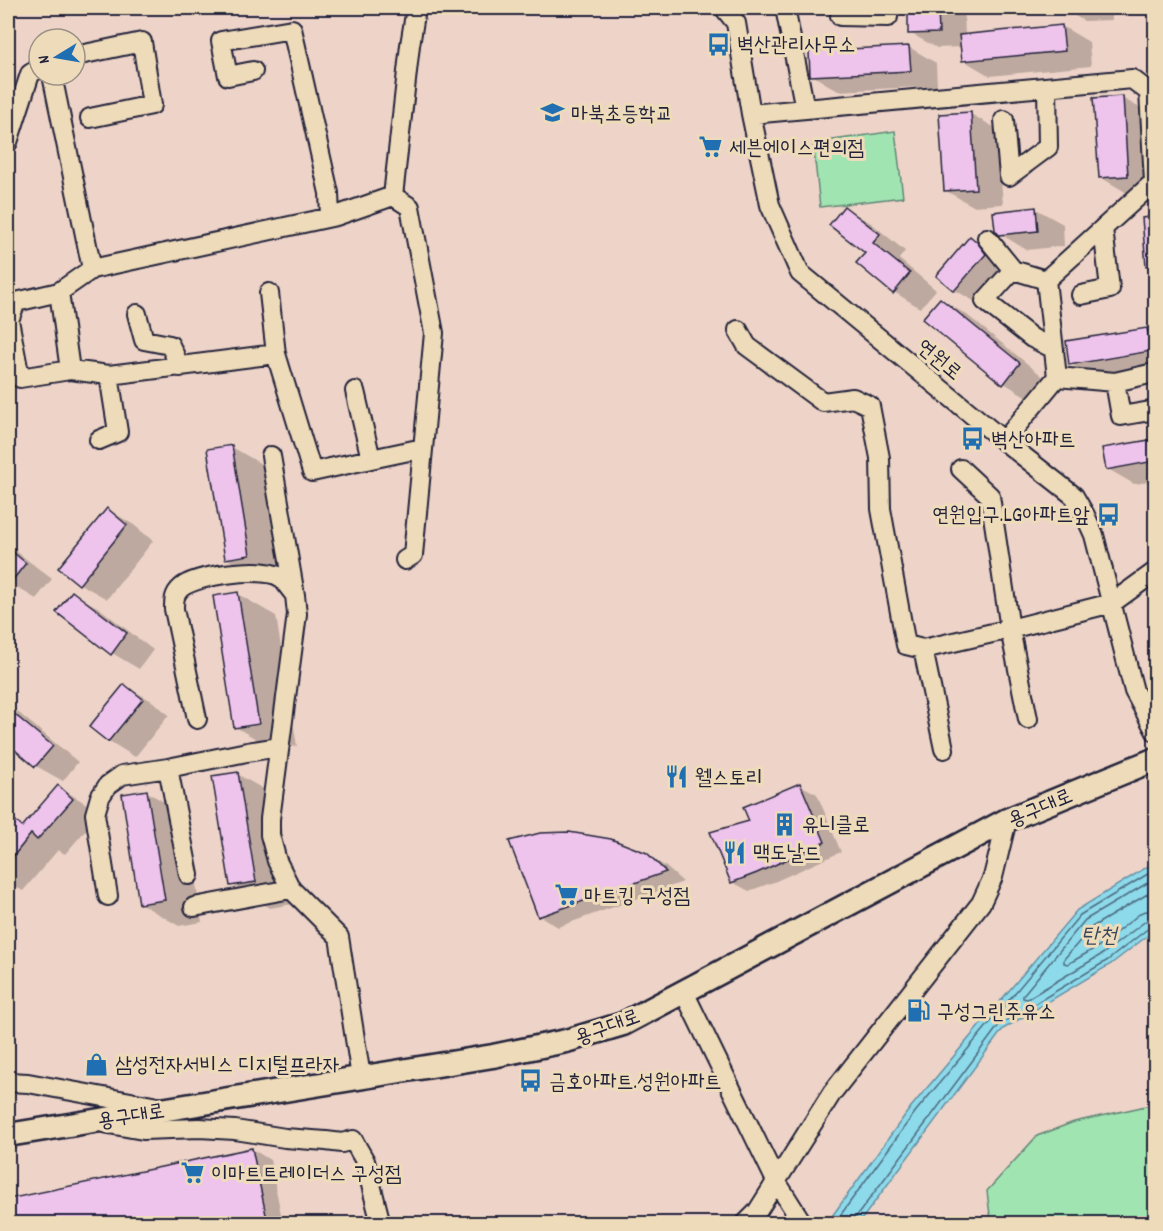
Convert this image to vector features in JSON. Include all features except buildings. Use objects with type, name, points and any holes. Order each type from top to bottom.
[{"type":"main road","name":"용구대로","points":[[8,1135],[493,1056],[566,1041],[623,1024],[1007,820],[1155,759]]},
{"type":"street","points":[[393,196],[416,8]]},
{"type":"street","name":"연원로","points":[[724,8],[736,23],[751,114],[770,205],[800,273],[1074,496],[1094,535],[1134,691],[1155,732]]},
{"type":"street","points":[[785,8],[805,109]]},
{"type":"street","points":[[840,16],[888,17],[888,8]]},
{"type":"street","points":[[253,70],[228,76],[221,41],[292,29],[329,193],[330,217]]},
{"type":"street","points":[[87,53],[142,42],[152,105],[90,118]]},
{"type":"street","points":[[751,114],[1132,79],[1149,92],[1155,183],[1046,280]]},
{"type":"street","points":[[8,142],[27,83]]},
{"type":"street","points":[[54,87],[92,269]]},
{"type":"street","points":[[1004,120],[1009,176],[1048,147],[1047,87]]},
{"type":"street","points":[[276,354],[109,375],[70,370],[20,378],[9,320],[16,303],[58,292],[92,269],[330,217],[393,196]]},
{"type":"street","points":[[393,196],[410,207],[434,333],[413,555],[405,560]]},
{"type":"street","points":[[1081,295],[1110,289],[1103,228]]},
{"type":"street","points":[[987,238],[1013,270],[1046,280]]},
{"type":"street","points":[[1013,270],[985,301],[1032,338],[1054,349]]},
{"type":"street","points":[[1004,441],[1057,377],[1046,280]]},
{"type":"street","points":[[58,292],[70,370]]},
{"type":"street","points":[[269,293],[276,354],[312,472],[423,448]]},
{"type":"street","points":[[137,314],[144,340],[170,345],[180,367]]},
{"type":"street","points":[[738,330],[747,346],[823,402],[853,398],[870,406],[880,458],[881,509],[906,645],[923,649],[1112,603],[1155,571]]},
{"type":"street","points":[[99,440],[118,432],[109,375]]},
{"type":"street","points":[[1057,377],[1115,381],[1155,375]]},
{"type":"street","points":[[1115,381],[1121,416],[1155,410]]},
{"type":"street","points":[[355,391],[371,459]]},
{"type":"street","points":[[272,456],[297,614],[270,819],[270,835],[277,861],[291,889],[339,938],[361,1077]]},
{"type":"street","points":[[961,469],[990,495],[1010,629],[1028,719]]},
{"type":"street","points":[[196,719],[174,609],[174,597],[180,588],[190,582],[225,574],[256,572],[279,577],[295,595]]},
{"type":"street","points":[[923,649],[945,749]]},
{"type":"street","points":[[108,896],[95,814],[100,797],[108,785],[122,775],[279,747]]},
{"type":"street","points":[[168,768],[189,875]]},
{"type":"street","points":[[746,1224],[832,1093],[981,903],[993,878],[1007,820]]},
{"type":"street","points":[[194,907],[291,889]]},
{"type":"street","points":[[684,992],[776,1181],[803,1223]]},
{"type":"street","points":[[8,1082],[28,1083],[169,1108]]},
{"type":"street","points":[[92,1121],[143,1130],[199,1128],[342,1143],[352,1140],[365,1161],[381,1224]]},
{"type":"green space","points":[[895,131],[903,197],[820,207],[813,143]]},
{"type":"green space","points":[[1155,1104],[1155,1223],[991,1223],[987,1191],[1037,1136],[1074,1122]]},
{"type":"water","name":"탄천","points":[[1155,862],[1155,930],[1111,964],[1003,1029],[859,1223],[827,1223],[911,1107],[1077,910]]},
{"type":"place","name":"벽산관리사무소","points":[[719,44]]},
{"type":"place","name":"마북초등학교","points":[[553,113]]},
{"type":"place","name":"세븐에이스편의점","points":[[711,147]]},
{"type":"place","name":"벽산아파트","points":[[973,439]]},
{"type":"place","name":"연원입구.LG아파트앞","points":[[1108,514]]},
{"type":"place","name":"웰스토리","points":[[677,777]]},
{"type":"place","name":"유니클로","points":[[784,824]]},
{"type":"place","name":"맥도날드","points":[[735,852]]},
{"type":"place","name":"마트킹 구성점","points":[[566,895]]},
{"type":"place","name":"구성그린주유소","points":[[919,1011]]},
{"type":"place","name":"삼성전자서비스 디지털프라자","points":[[97,1064]]},
{"type":"place","name":"금호아파트.성원아파트","points":[[531,1081]]},
{"type":"place","name":"이마트트레이더스 구성점","points":[[193,1173]]}]
